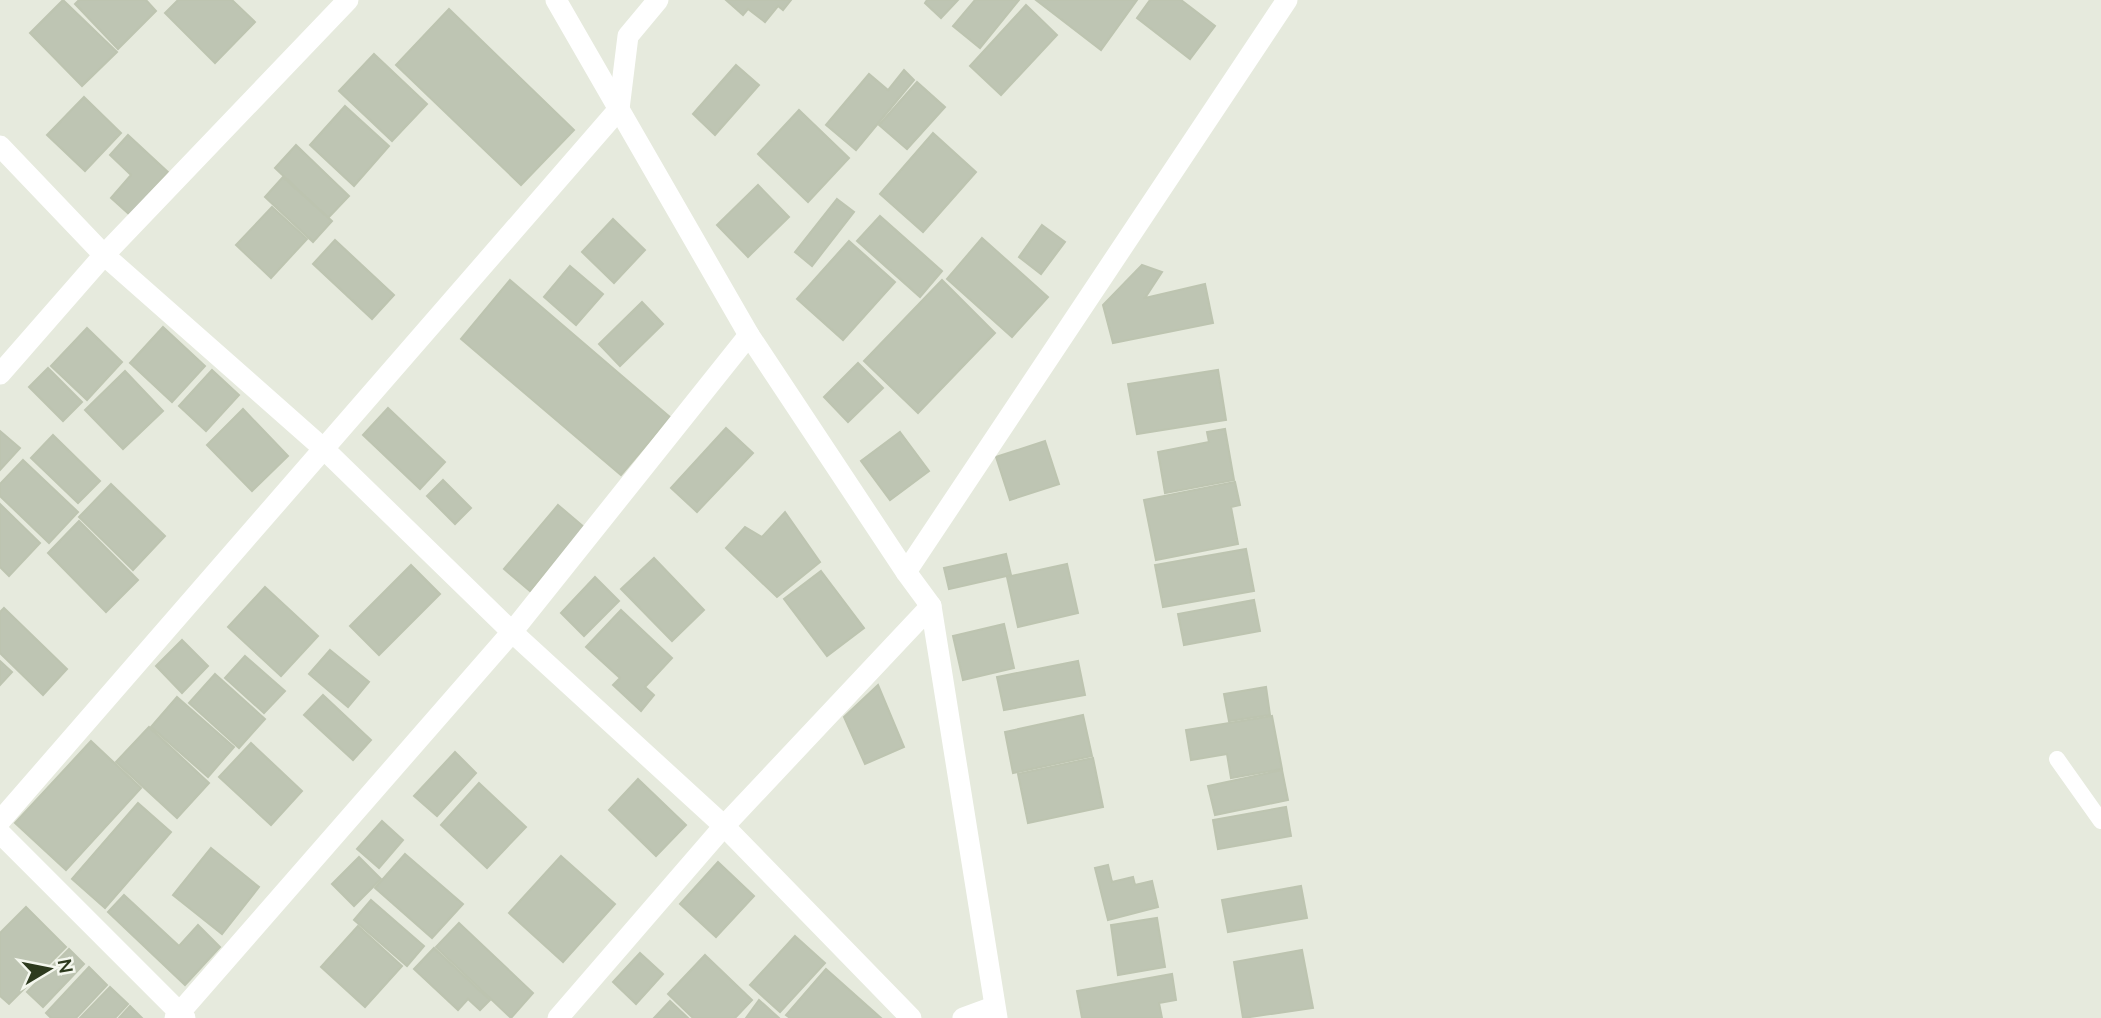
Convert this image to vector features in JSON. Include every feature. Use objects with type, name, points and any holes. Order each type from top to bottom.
[{"type":"street","points":[[0,374],[104,255],[348,0]]},
{"type":"street","points":[[556,0],[748,335],[905,572],[931,606],[995,1013],[963,1018]]},
{"type":"street","points":[[0,821],[619,109],[628,36],[658,0]]},
{"type":"street","points":[[905,572],[1287,0]]},
{"type":"street","points":[[0,146],[104,255],[324,450],[512,632],[724,826],[911,1018]]},
{"type":"street","points":[[0,833],[179,1016],[512,632],[748,335]]},
{"type":"street","points":[[558,1018],[724,826],[931,606]]},
{"type":"lane","points":[[2057,759],[2101,821]]},
{"type":"building","points":[[63,0],[117,52],[82,86],[30,33]]},
{"type":"building","points":[[79,0],[146,0],[156,11],[118,49],[75,4]]},
{"type":"building","points":[[178,0],[232,0],[255,22],[215,63],[165,13]]},
{"type":"building","points":[[726,0],[791,0],[783,10],[778,6],[765,22],[748,9],[743,15]]},
{"type":"building","points":[[927,0],[958,0],[941,18],[925,3]]},
{"type":"building","points":[[975,0],[1019,0],[980,48],[953,26]]},
{"type":"building","points":[[1036,0],[1137,0],[1101,50]]},
{"type":"building","points":[[1150,0],[1181,0],[1215,26],[1190,59],[1137,18]]},
{"type":"building","points":[[1026,5],[1057,35],[1001,95],[970,66]]},
{"type":"building","points":[[449,9],[574,130],[521,185],[396,65]]},
{"type":"building","points":[[374,54],[427,104],[392,141],[339,91]]},
{"type":"building","points":[[736,65],[759,85],[715,135],[693,114]]},
{"type":"building","points":[[904,70],[914,80],[856,150],[826,125],[869,74],[888,90]]},
{"type":"building","points":[[917,82],[945,107],[907,149],[879,125]]},
{"type":"building","points":[[84,97],[121,133],[85,171],[47,135]]},
{"type":"building","points":[[345,106],[389,146],[354,186],[310,145]]},
{"type":"building","points":[[799,110],[849,158],[808,202],[758,154]]},
{"type":"building","points":[[933,133],[976,172],[923,232],[880,194]]},
{"type":"building","points":[[128,135],[168,172],[130,215],[111,198],[131,175],[110,155]]},
{"type":"building","points":[[296,145],[349,196],[328,218],[275,168]]},
{"type":"building","points":[[283,177],[332,221],[313,242],[265,197]]},
{"type":"building","points":[[758,185],[789,217],[748,257],[717,225]]},
{"type":"building","points":[[837,199],[854,212],[812,266],[795,252]]},
{"type":"building","points":[[272,207],[307,239],[271,278],[236,245]]},
{"type":"building","points":[[880,216],[942,271],[920,297],[857,241]]},
{"type":"building","points":[[613,219],[645,250],[614,283],[582,252]]},
{"type":"building","points":[[1042,225],[1065,242],[1041,274],[1019,257]]},
{"type":"building","points":[[982,238],[1048,297],[1012,337],[947,279]]},
{"type":"building","points":[[335,240],[394,295],[372,319],[313,264]]},
{"type":"building","points":[[849,241],[895,282],[843,340],[797,299]]},
{"type":"building","points":[[1142,265],[1162,272],[1145,298],[1205,284],[1213,323],[1113,343],[1103,305]]},
{"type":"building","points":[[570,266],[603,294],[576,325],[544,297]]},
{"type":"building","points":[[510,280],[670,417],[621,475],[461,339]]},
{"type":"building","points":[[942,280],[995,333],[918,413],[864,361]]},
{"type":"building","points":[[642,302],[663,324],[620,366],[599,344]]},
{"type":"building","points":[[163,327],[205,366],[172,402],[130,363]]},
{"type":"building","points":[[87,328],[122,362],[87,400],[51,366]]},
{"type":"building","points":[[858,363],[883,388],[848,422],[824,397]]},
{"type":"building","points":[[48,368],[82,402],[63,421],[29,387]]},
{"type":"building","points":[[212,370],[239,395],[206,431],[179,406]]},
{"type":"building","points":[[1218,370],[1226,420],[1137,434],[1128,384]]},
{"type":"building","points":[[125,371],[163,411],[123,449],[85,410]]},
{"type":"building","points":[[388,408],[445,462],[420,489],[363,435]]},
{"type":"building","points":[[243,409],[288,456],[252,491],[207,445]]},
{"type":"building","points":[[726,428],[753,453],[697,512],[671,488]]},
{"type":"building","points":[[1225,429],[1234,480],[1165,493],[1158,452],[1209,442],[1207,432]]},
{"type":"building","points":[[0,431],[20,448],[0,470]]},
{"type":"building","points":[[900,432],[929,471],[890,500],[861,461]]},
{"type":"building","points":[[53,435],[100,481],[78,503],[31,458]]},
{"type":"building","points":[[1045,441],[1059,484],[1010,500],[996,457]]},
{"type":"building","points":[[23,460],[78,512],[49,543],[0,496],[0,484]]},
{"type":"building","points":[[443,480],[471,508],[455,524],[427,496]]},
{"type":"building","points":[[1235,482],[1240,505],[1231,507],[1238,544],[1156,560],[1144,500]]},
{"type":"building","points":[[111,484],[165,536],[133,570],[79,517]]},
{"type":"building","points":[[0,504],[40,543],[9,576],[0,567]]},
{"type":"building","points":[[558,505],[584,527],[530,591],[504,569]]},
{"type":"building","points":[[785,512],[820,562],[777,597],[726,548],[745,527],[762,537]]},
{"type":"building","points":[[79,521],[138,580],[106,612],[48,553]]},
{"type":"building","points":[[1246,549],[1254,591],[1163,607],[1155,565]]},
{"type":"building","points":[[1006,554],[1011,575],[949,589],[944,568]]},
{"type":"building","points":[[654,558],[704,610],[672,641],[621,589]]},
{"type":"building","points":[[1067,564],[1078,613],[1018,627],[1007,577]]},
{"type":"building","points":[[411,565],[440,594],[379,655],[350,626]]},
{"type":"building","points":[[821,571],[864,628],[827,656],[784,599]]},
{"type":"building","points":[[595,577],[619,601],[584,636],[561,613]]},
{"type":"building","points":[[265,587],[318,636],[281,676],[228,627]]},
{"type":"building","points":[[1254,600],[1260,631],[1184,645],[1178,614]]},
{"type":"building","points":[[4,608],[67,669],[43,695],[0,653],[0,612]]},
{"type":"building","points":[[621,610],[672,658],[645,687],[654,695],[641,711],[613,685],[620,678],[586,647]]},
{"type":"building","points":[[1004,624],[1014,668],[963,680],[953,636]]},
{"type":"building","points":[[182,640],[208,666],[182,693],[156,666]]},
{"type":"building","points":[[330,650],[369,682],[348,707],[309,674]]},
{"type":"building","points":[[245,656],[285,691],[264,713],[225,678]]},
{"type":"building","points":[[0,661],[12,672],[0,685]]},
{"type":"building","points":[[1078,661],[1085,695],[1004,710],[997,677]]},
{"type":"building","points":[[215,674],[265,719],[239,748],[189,703]]},
{"type":"building","points":[[878,685],[904,747],[865,764],[844,717]]},
{"type":"building","points":[[1266,687],[1270,715],[1229,721],[1224,694]]},
{"type":"building","points":[[323,695],[371,740],[353,760],[304,715]]},
{"type":"building","points":[[177,697],[234,747],[208,777],[151,727]]},
{"type":"building","points":[[1083,715],[1092,756],[1013,773],[1005,732]]},
{"type":"building","points":[[1272,716],[1282,769],[1231,778],[1227,754],[1191,760],[1186,730]]},
{"type":"building","points":[[149,727],[209,783],[177,818],[116,762]]},
{"type":"building","points":[[91,741],[141,788],[66,870],[15,823]]},
{"type":"building","points":[[251,743],[302,791],[271,825],[219,777]]},
{"type":"building","points":[[455,752],[476,773],[437,816],[414,796]]},
{"type":"building","points":[[1093,758],[1103,807],[1028,823],[1018,774]]},
{"type":"building","points":[[1282,770],[1288,800],[1215,815],[1208,786]]},
{"type":"building","points":[[638,779],[686,825],[656,856],[609,810]]},
{"type":"building","points":[[479,783],[526,827],[487,868],[441,825]]},
{"type":"building","points":[[138,803],[171,832],[105,908],[72,879]]},
{"type":"building","points":[[1286,807],[1291,836],[1218,849],[1213,820]]},
{"type":"building","points":[[382,821],[403,840],[379,868],[357,849]]},
{"type":"building","points":[[211,848],[259,887],[222,934],[173,895]]},
{"type":"building","points":[[405,854],[463,904],[432,938],[375,888]]},
{"type":"building","points":[[561,856],[615,904],[563,962],[509,913]]},
{"type":"building","points":[[359,857],[381,879],[354,906],[332,884]]},
{"type":"building","points":[[718,862],[754,896],[716,937],[680,904]]},
{"type":"building","points":[[1108,865],[1112,882],[1133,877],[1135,885],[1152,881],[1158,907],[1108,920],[1095,868]]},
{"type":"building","points":[[1301,886],[1307,918],[1228,932],[1222,900]]},
{"type":"building","points":[[124,895],[179,946],[198,925],[220,947],[185,985],[108,912]]},
{"type":"building","points":[[371,900],[424,946],[407,966],[354,920]]},
{"type":"building","points":[[26,907],[66,947],[9,1004],[0,996],[0,933]]},
{"type":"building","points":[[1157,918],[1165,967],[1118,975],[1111,925]]},
{"type":"building","points":[[459,923],[533,993],[511,1018],[436,947]]},
{"type":"building","points":[[358,926],[402,966],[365,1007],[321,967]]},
{"type":"building","points":[[795,936],[825,963],[780,1012],[750,985]]},
{"type":"building","points":[[434,948],[490,1000],[480,1010],[468,999],[458,1010],[414,969]]},
{"type":"building","points":[[69,949],[84,964],[43,1007],[27,992]]},
{"type":"building","points":[[1302,950],[1313,1008],[1243,1018],[1234,962]]},
{"type":"building","points":[[640,953],[663,974],[636,1004],[613,982]]},
{"type":"building","points":[[705,955],[752,1000],[735,1018],[693,1018],[668,994]]},
{"type":"building","points":[[89,967],[107,985],[76,1018],[51,1018],[46,1013]]},
{"type":"building","points":[[826,969],[881,1018],[790,1018],[786,1015]]},
{"type":"building","points":[[1172,974],[1176,1000],[1159,1003],[1162,1018],[1082,1018],[1077,991]]},
{"type":"building","points":[[110,987],[128,1004],[115,1018],[80,1018]]},
{"type":"building","points":[[759,1000],[779,1018],[746,1018]]},
{"type":"building","points":[[670,1001],[688,1018],[654,1018]]},
{"type":"building","points":[[130,1006],[142,1018],[119,1018]]}]
